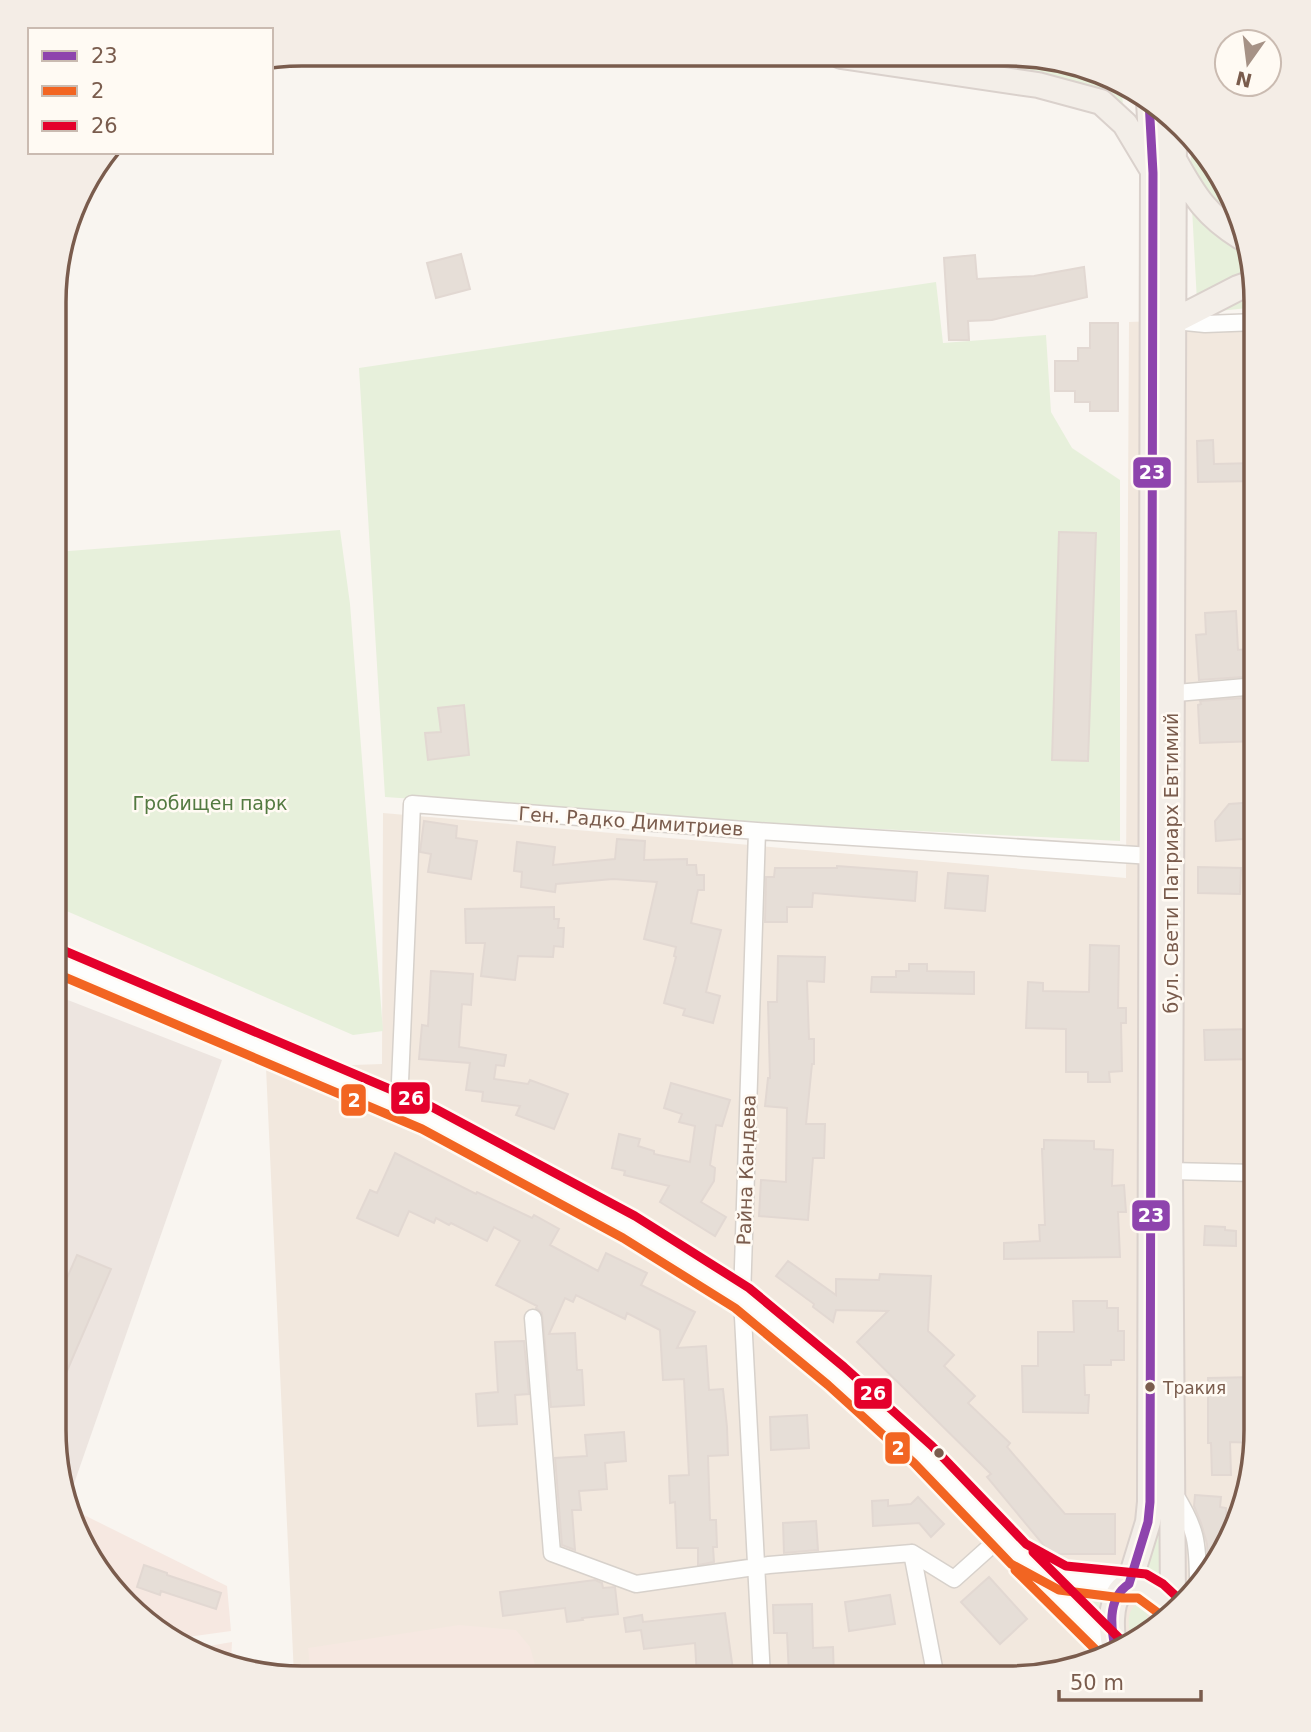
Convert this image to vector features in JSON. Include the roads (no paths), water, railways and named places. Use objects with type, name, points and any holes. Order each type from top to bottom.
[{"type":"main road","points":[[910,66],[1038,85],[1101,102],[1125,124],[1153,173]]},
{"type":"main road","name":"бул. Свети Патриарх Евтимий","points":[[1150,114],[1164,320]]},
{"type":"main road","name":"бул. Свети Патриарх Евтимий","points":[[1172,1599],[1174,1493],[1162,694],[1164,320],[1174,135]]},
{"type":"main road","points":[[1174,159],[1195,198],[1210,215],[1234,232]]},
{"type":"main road","points":[[1164,320],[1243,286]]},
{"type":"main road","name":"бул. Свети Патриарх Евтимий","points":[[1114,1640],[1113,1612],[1117,1596],[1126,1585],[1149,1521],[1150,1502],[1152,856],[1162,694]]},
{"type":"main road","points":[[1126,1585],[1148,1589],[1168,1603]]},
{"type":"street","points":[[1164,320],[1205,324],[1244,322]]},
{"type":"street","points":[[1162,694],[1244,687]]},
{"type":"street","name":"Ген. Радко Димитриев","points":[[398,1105],[412,804],[757,831],[1152,856]]},
{"type":"street","name":"Райна Кандева","points":[[757,831],[742,1298],[761,1665]]},
{"type":"street","points":[[66,965],[439,1124],[629,1227],[742,1298],[836,1376],[923,1454],[1107,1643]]},
{"type":"street","points":[[1170,1171],[1244,1173]]},
{"type":"street","points":[[533,1318],[552,1553],[636,1584],[755,1567],[912,1553],[954,1578],[1002,1536]]},
{"type":"street","points":[[1174,1493],[1190,1518],[1198,1547],[1198,1570]]},
{"type":"street","points":[[912,1553],[934,1665]]},
{"type":"street","points":[[1018,1554],[1062,1578],[1126,1585]]},
{"type":"place","name":"Тракия","points":[[1150,1387]]},
{"type":"park label","name":"Гробищен парк","points":[[210,803]]}]
